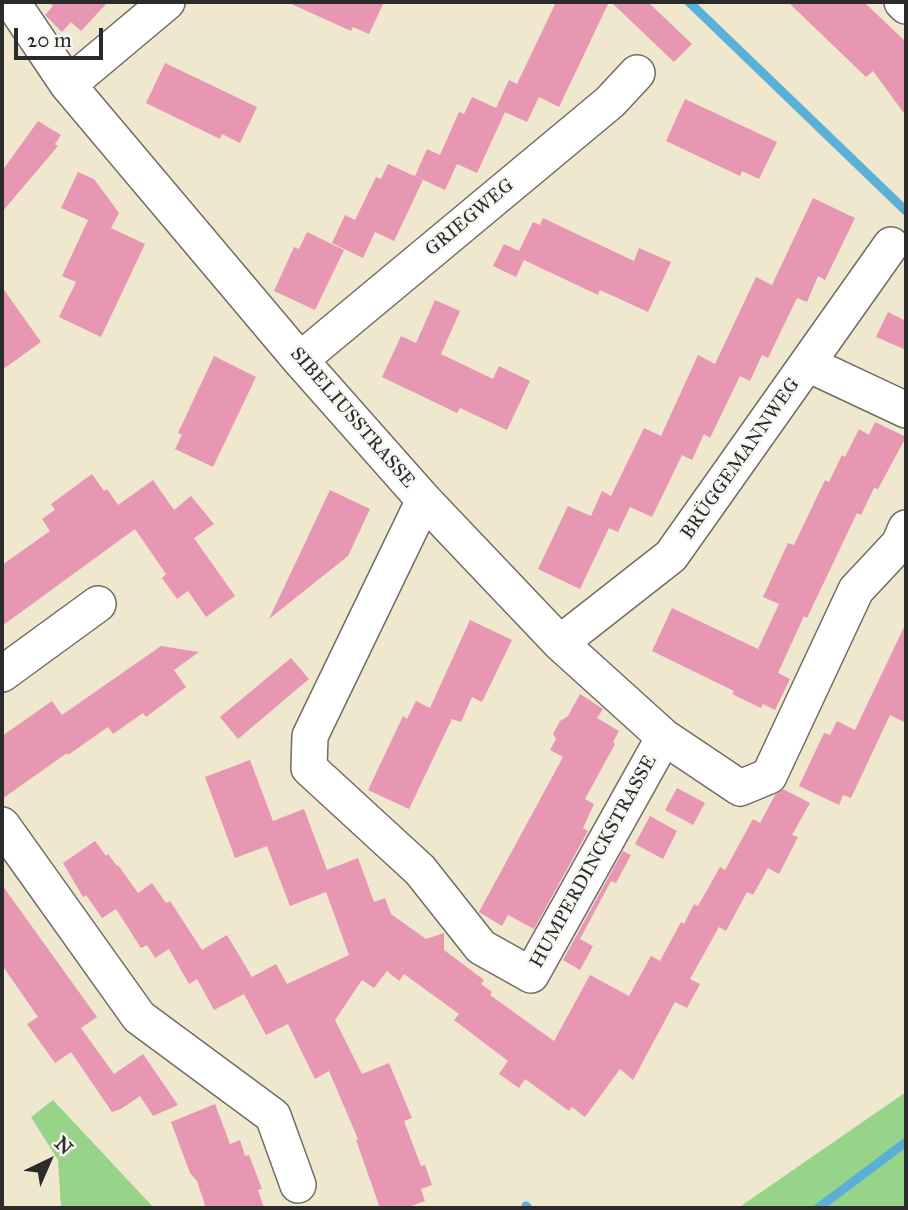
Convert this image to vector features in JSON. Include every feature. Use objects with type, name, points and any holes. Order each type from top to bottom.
[{"type":"street","name":"SIBELIUSSTRASSE","points":[[12,2],[68,85],[300,360],[424,500],[560,643],[664,737],[740,788],[769,776],[856,590],[899,544],[906,528]]},
{"type":"street","points":[[68,85],[167,2]]},
{"type":"street","points":[[902,2],[906,6]]},
{"type":"street","name":"GRIEGWEG","points":[[300,360],[610,102],[637,73]]},
{"type":"street","name":"BRÜGGEMANNWEG","points":[[560,643],[671,556],[891,245]]},
{"type":"street","points":[[808,364],[906,410]]},
{"type":"street","name":"HUMPERDINCKSTRASSE","points":[[424,500],[310,736],[309,768],[420,870],[481,947],[531,975],[664,737]]},
{"type":"street","points":[[2,674],[98,604]]},
{"type":"street","points":[[2,825],[139,1017],[273,1116],[298,1185]]},
{"type":"green space","points":[[906,1092],[906,1208],[738,1208]]},
{"type":"green space","points":[[53,1100],[154,1208],[61,1208],[58,1160],[31,1117]]},
{"type":"building","points":[[48,2],[108,2],[81,31],[71,22],[62,32],[45,15],[53,6]]},
{"type":"building","points":[[287,2],[384,2],[369,34],[353,27],[351,31]]},
{"type":"building","points":[[556,2],[609,2],[559,107],[539,97],[527,122],[496,108],[509,80],[517,84]]},
{"type":"building","points":[[611,2],[648,2],[692,44],[674,62]]},
{"type":"building","points":[[788,2],[864,2],[906,42],[906,116],[873,71],[866,77]]},
{"type":"building","points":[[165,63],[257,107],[240,143],[222,134],[220,139],[146,103]]},
{"type":"building","points":[[472,97],[505,112],[477,173],[457,164],[445,190],[415,176],[427,149],[440,155],[459,112],[464,114]]},
{"type":"building","points":[[685,99],[777,142],[759,179],[742,171],[740,176],[666,141]]},
{"type":"building","points":[[38,121],[61,135],[55,144],[58,146],[2,212],[2,171]]},
{"type":"building","points":[[388,164],[423,180],[394,241],[375,232],[363,258],[332,243],[345,215],[355,220],[376,177],[381,179]]},
{"type":"building","points":[[78,172],[94,179],[119,213],[111,228],[145,244],[101,337],[59,317],[76,282],[62,276],[88,220],[61,208]]},
{"type":"building","points":[[813,198],[855,218],[825,280],[818,276],[807,302],[797,298],[768,358],[762,355],[750,381],[740,376],[710,438],[704,434],[692,460],[682,455],[652,517],[630,507],[618,532],[609,528],[580,589],[538,569],[568,506],[591,516],[602,491],[611,496],[644,428],[661,436],[698,355],[715,364],[756,277],[772,285]]},
{"type":"building","points":[[543,218],[634,261],[639,248],[671,262],[648,312],[600,290],[598,295],[524,260],[516,277],[493,266],[504,244],[519,251],[533,222],[540,225]]},
{"type":"building","points":[[307,232],[344,250],[315,310],[274,291],[294,247],[299,249]]},
{"type":"building","points":[[2,287],[41,342],[2,370]]},
{"type":"building","points":[[435,300],[460,311],[441,354],[493,379],[499,366],[530,381],[507,430],[460,408],[457,413],[382,377],[401,336],[416,343]]},
{"type":"building","points":[[888,312],[906,321],[906,350],[876,337]]},
{"type":"building","points":[[214,356],[256,377],[213,467],[175,449],[182,435],[178,433]]},
{"type":"building","points":[[875,422],[906,437],[878,489],[874,488],[861,515],[857,513],[807,618],[804,616],[778,673],[790,679],[775,710],[763,704],[761,708],[732,694],[734,691],[652,651],[672,608],[758,649],[779,604],[763,597],[788,543],[794,545],[825,480],[829,482],[859,429],[869,435]]},
{"type":"building","points":[[92,474],[118,505],[153,480],[174,510],[191,496],[214,524],[194,538],[235,596],[206,617],[188,591],[177,599],[162,578],[166,574],[135,529],[2,626],[2,565],[50,531],[42,519],[55,510],[51,504]]},
{"type":"building","points":[[330,490],[370,509],[348,556],[269,619]]},
{"type":"building","points":[[470,620],[512,640],[482,702],[472,697],[461,722],[452,719],[409,809],[368,790],[403,716],[407,719],[416,701],[430,708]]},
{"type":"building","points":[[906,623],[906,723],[890,715],[851,798],[843,795],[839,805],[799,786],[824,733],[830,735],[837,721],[855,730]]},
{"type":"building","points":[[161,646],[199,652],[174,670],[186,687],[146,717],[143,713],[113,734],[108,727],[2,799],[2,736],[52,701],[62,715]]},
{"type":"building","points":[[291,658],[309,679],[238,739],[220,717]]},
{"type":"building","points":[[580,694],[603,709],[597,718],[619,731],[613,742],[615,744],[585,799],[594,804],[583,828],[588,831],[534,929],[508,915],[502,926],[479,912],[563,757],[550,750],[556,739],[553,734],[560,721],[568,716]]},
{"type":"building","points":[[250,760],[273,821],[304,809],[327,870],[358,858],[374,902],[385,898],[391,914],[426,939],[444,933],[444,950],[484,980],[481,984],[492,992],[490,995],[554,1041],[590,975],[629,996],[651,956],[660,961],[681,922],[684,924],[694,904],[698,906],[720,867],[725,870],[753,819],[760,823],[775,795],[783,789],[810,803],[792,835],[798,837],[779,874],[768,868],[753,895],[747,892],[726,931],[719,927],[690,979],[700,984],[687,1008],[675,1002],[633,1080],[620,1069],[585,1117],[572,1107],[569,1111],[525,1079],[519,1088],[499,1074],[508,1061],[454,1020],[459,1014],[404,974],[399,981],[387,971],[374,988],[362,980],[335,1020],[362,1074],[389,1063],[412,1118],[404,1121],[421,1166],[425,1165],[432,1185],[421,1189],[425,1201],[406,1208],[380,1208],[356,1140],[358,1139],[329,1071],[315,1079],[288,1024],[266,1035],[244,994],[214,1010],[197,979],[189,984],[169,949],[155,958],[147,945],[141,948],[116,909],[102,918],[86,895],[83,897],[63,863],[95,841],[106,856],[108,854],[118,865],[138,893],[152,883],[166,903],[170,901],[202,950],[227,935],[252,977],[276,964],[287,984],[349,955],[326,892],[290,906],[267,846],[235,858],[205,777]]},
{"type":"building","points":[[677,788],[705,803],[693,825],[665,810]]},
{"type":"building","points":[[650,816],[677,831],[663,859],[635,844]]},
{"type":"building","points":[[623,851],[631,855],[616,883],[611,881],[580,939],[593,946],[580,970],[563,960]]},
{"type":"building","points":[[2,885],[97,1017],[81,1028],[114,1074],[143,1054],[178,1105],[153,1116],[140,1096],[112,1112],[71,1052],[55,1063],[27,1024],[38,1017],[2,965]]},
{"type":"building","points":[[215,1104],[230,1144],[240,1140],[245,1156],[249,1155],[262,1189],[258,1190],[264,1208],[206,1208],[171,1122]]},
{"type":"waterway","points":[[689,2],[906,211]]},
{"type":"waterway","points":[[818,1208],[906,1142]]}]
